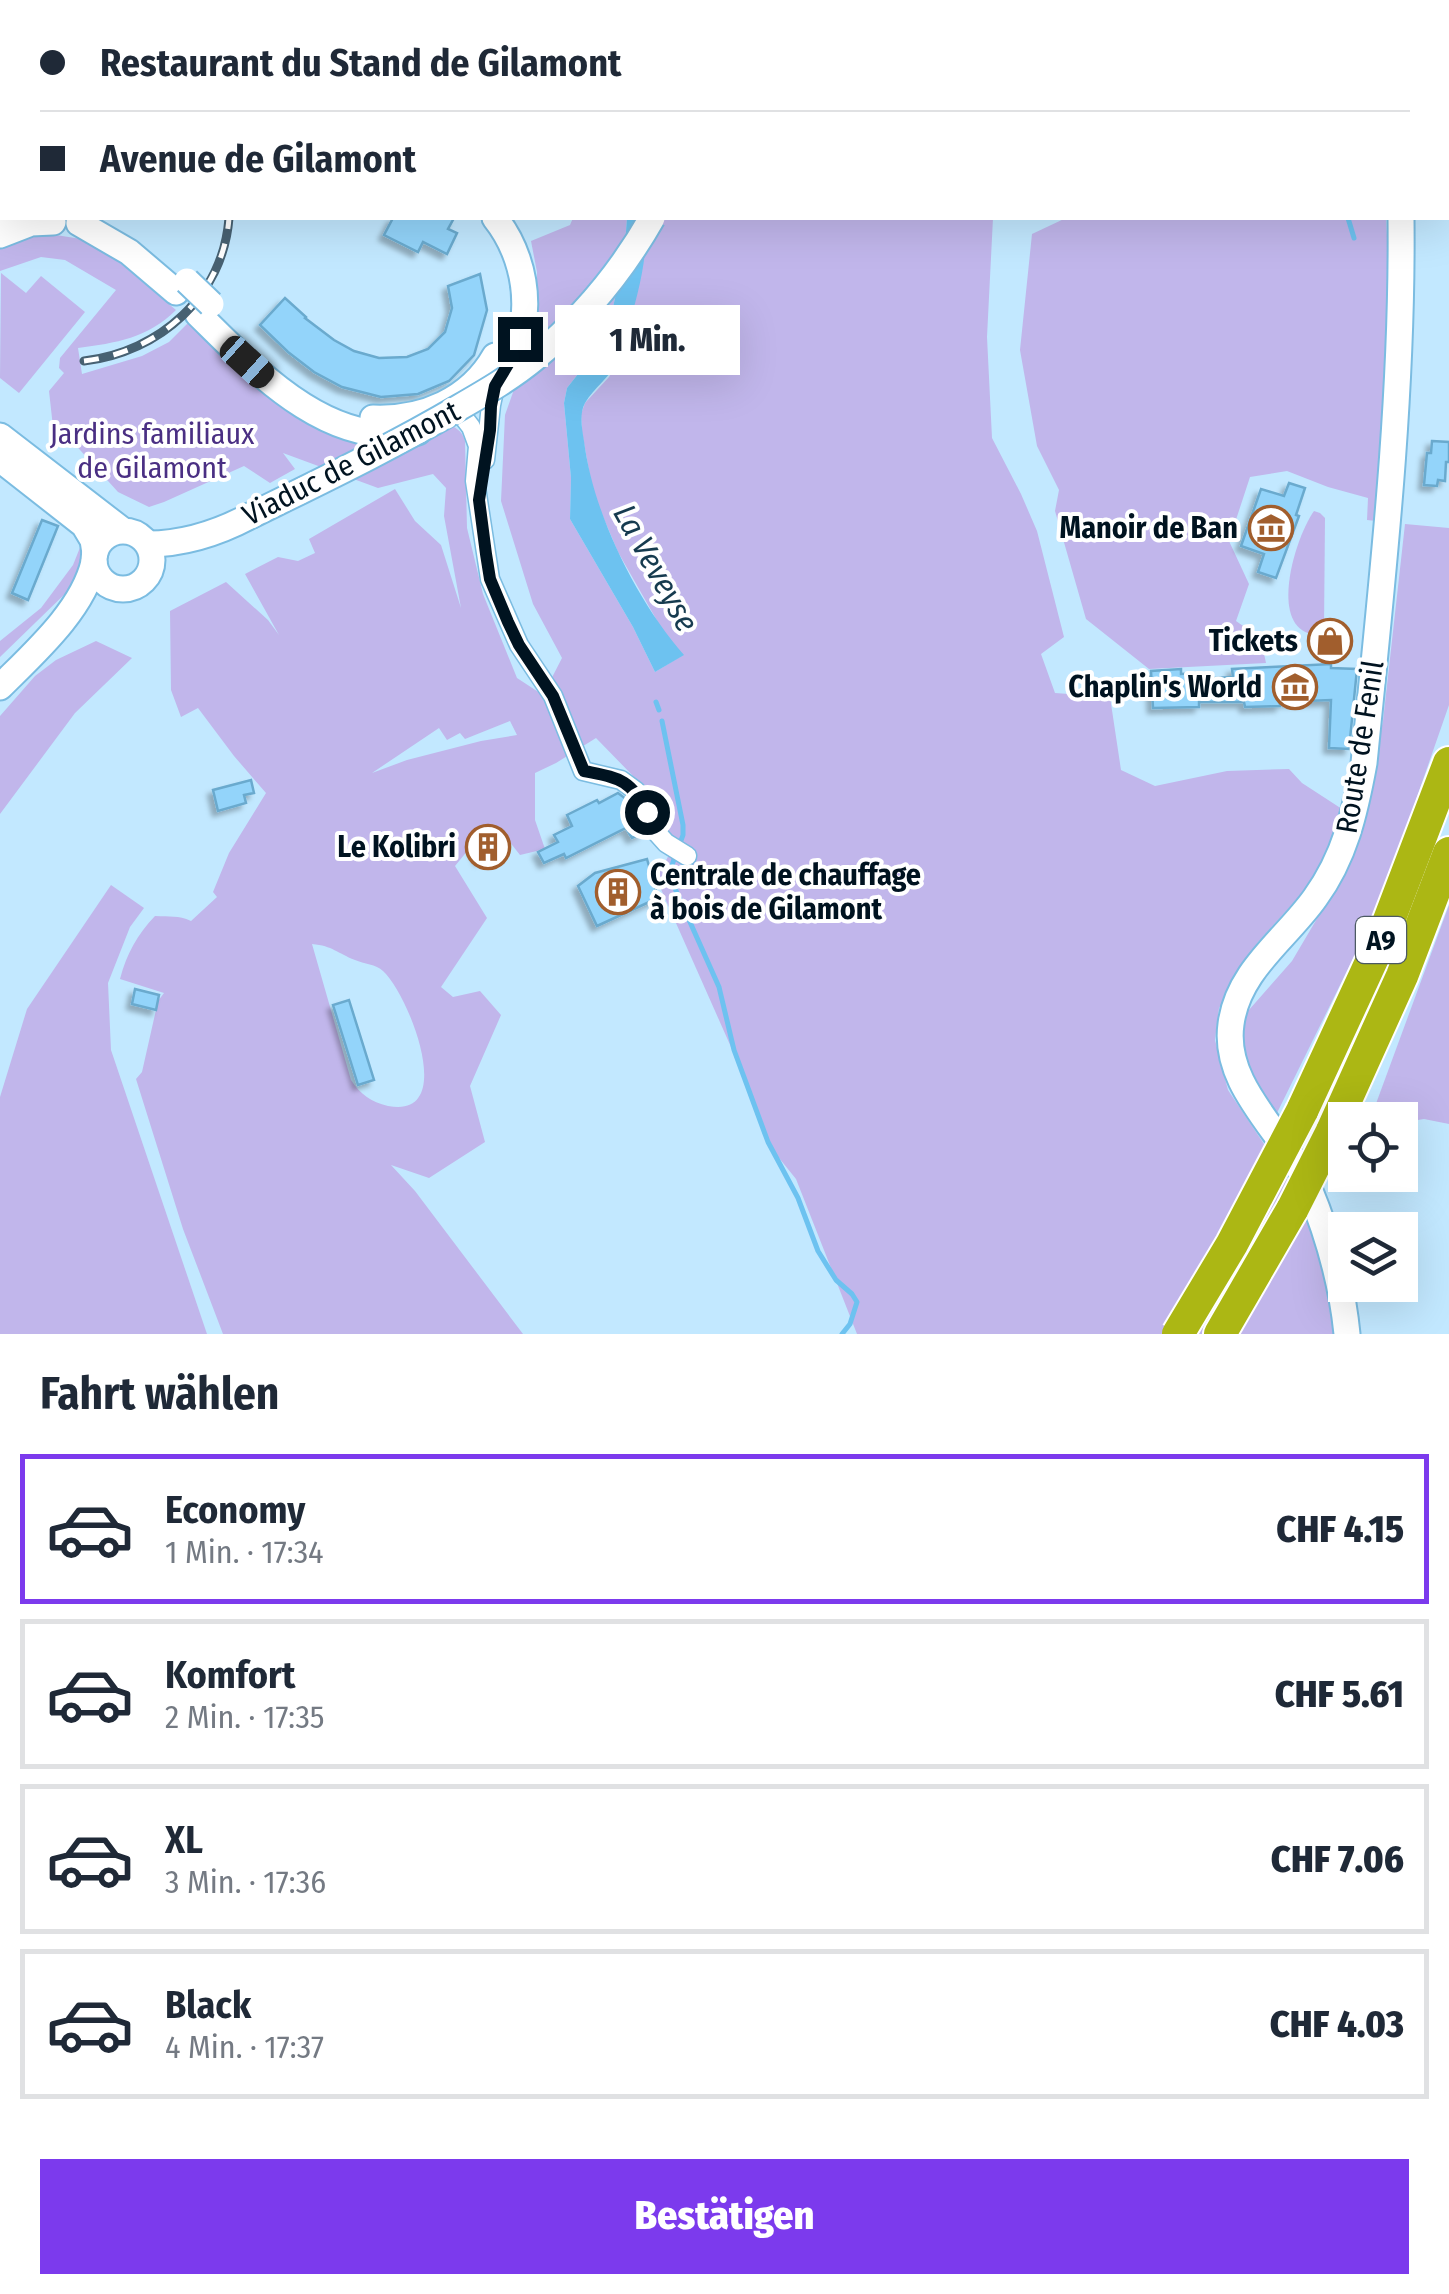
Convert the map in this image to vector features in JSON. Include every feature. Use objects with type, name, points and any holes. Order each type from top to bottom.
[{"type":"highway","name":"A9","points":[[1178,1334],[1232,1244],[1302,1112],[1383,936],[1449,763]]},
{"type":"highway","name":"A9","points":[[1220,1334],[1331,1133],[1396,991],[1449,853]]},
{"type":"street","points":[[0,235],[31,223],[50,220],[66,226],[82,220],[181,287]]},
{"type":"street","points":[[108,220],[137,239],[181,287],[279,372],[326,402],[372,418],[421,414],[442,406],[466,390],[492,362],[506,330],[510,292],[500,249],[478,220]]},
{"type":"street","points":[[205,309],[270,383],[293,400],[366,431],[412,434],[446,423],[495,386],[520,339],[525,287],[514,246],[496,220]]},
{"type":"street","name":"Viaduc de Gilamont","points":[[148,544],[212,534],[423,429],[520,370],[592,303],[651,220]]},
{"type":"street","name":"Route de Fenil","points":[[1347,1334],[1337,1267],[1308,1184],[1240,1077],[1230,1031],[1236,1000],[1251,973],[1313,902],[1338,861],[1358,798],[1388,521],[1401,220]]},
{"type":"street","points":[[479,500],[495,386]]},
{"type":"street","points":[[461,414],[478,446],[475,482],[490,579],[519,645],[553,696],[584,771],[621,780],[636,790],[666,844],[681,853]]},
{"type":"street","points":[[0,436],[84,525],[92,540],[97,572],[103,581],[122,589]]},
{"type":"street","points":[[0,459],[36,475],[122,530],[136,534],[148,544],[152,562],[148,576],[104,597],[8,680]]},
{"type":"street","points":[[0,476],[20,483],[36,475]]},
{"type":"street","points":[[8,680],[82,594],[105,537],[122,530]]},
{"type":"street","name":"Viaduc de Gilamont","points":[[148,576],[202,545],[212,534]]},
{"type":"green space","name":"Jardins familiaux de Gilamont","points":[[572,220],[627,220],[624,258],[611,316],[589,360],[567,388],[564,403],[571,478],[570,519],[655,672],[683,655],[664,633],[618,552],[593,493],[581,414],[622,355],[645,220],[993,220],[987,337],[992,438],[1037,531],[1064,637],[1041,654],[1055,693],[1110,697],[1121,770],[1155,786],[1227,771],[1289,769],[1302,783],[1342,809],[1318,876],[1258,942],[1219,1008],[1215,1040],[1228,1090],[1300,1198],[1316,1236],[1337,1334],[857,1334],[796,1179],[771,1148],[656,878],[669,855],[636,779],[596,738],[535,773],[535,820],[545,849],[520,855],[501,831],[473,844],[455,866],[487,918],[441,987],[453,997],[480,991],[501,1015],[470,1086],[485,1142],[429,1178],[391,1165],[523,1334],[223,1334],[183,1229],[136,1079],[142,1072],[158,1001],[164,993],[120,979],[133,945],[155,916],[191,921],[217,897],[213,892],[229,853],[266,793],[198,708],[181,717],[171,690],[170,611],[226,582],[279,635],[245,574],[278,557],[298,561],[315,553],[309,539],[395,489],[415,521],[441,545],[461,608],[444,516],[446,488],[433,474],[378,488],[283,453],[295,469],[270,483],[244,466],[149,507],[118,492],[71,440],[54,436],[49,391],[64,373],[59,368],[60,358],[116,290],[65,260],[41,257],[0,271],[0,244],[43,233],[94,241],[176,310],[143,333],[78,348],[82,374],[142,356],[169,342],[189,322],[268,397],[314,422],[445,423],[458,429],[465,441],[467,528],[483,594],[517,678],[543,695],[562,658],[533,604],[501,501],[505,415],[537,314],[537,272],[531,241],[570,225]],"holes":[[[510,721],[517,735],[407,760],[372,773],[439,728],[447,740],[460,733],[465,739]],[[312,944],[383,971],[414,1027],[424,1075],[421,1094],[409,1105],[376,1102],[351,1080]]]},
{"type":"green space","points":[[1062,220],[1386,220],[1392,324],[1376,521],[1367,520],[1368,498],[1287,471],[1250,477],[1229,541],[1249,584],[1236,621],[1257,638],[1266,663],[1149,669],[1086,619],[1055,511],[1059,490],[1037,446],[1020,350],[1032,234]]},
{"type":"green space","points":[[1,273],[26,293],[41,276],[85,312],[19,393],[0,378]]},
{"type":"green space","points":[[1314,511],[1325,518],[1321,635],[1304,631],[1293,620],[1289,603],[1293,562]]},
{"type":"green space","points":[[1405,524],[1449,528],[1449,705],[1379,906],[1277,1113],[1253,1081],[1239,1049],[1241,1019],[1292,961],[1338,883],[1362,826],[1383,721]]},
{"type":"green space","points":[[81,545],[81,571],[71,588],[0,657],[0,641],[41,608],[73,565]]},
{"type":"green space","points":[[96,641],[132,658],[75,713],[0,814],[0,716],[35,676],[56,660]]},
{"type":"green space","points":[[111,885],[144,908],[130,927],[108,983],[111,1050],[207,1334],[0,1334],[0,1097],[27,1009]]},
{"type":"green space","points":[[1449,905],[1449,1124],[1418,1120],[1418,1102],[1377,1102]]},
{"type":"water","points":[[627,220],[645,220],[644,261],[624,346],[610,373],[585,403],[582,422],[589,469],[619,554],[649,608],[684,655],[655,672],[570,519],[571,478],[564,403],[567,388],[604,335],[624,258]]},
{"type":"building","points":[[392,220],[453,220],[448,229],[457,233],[447,254],[423,242],[418,252],[384,235]]},
{"type":"building","points":[[480,274],[487,310],[474,355],[449,381],[418,394],[381,397],[342,387],[314,372],[260,325],[285,298],[305,318],[354,351],[379,358],[407,357],[428,349],[445,332],[452,308],[448,286]]},
{"type":"building","points":[[1432,441],[1449,442],[1445,481],[1438,480],[1437,486],[1424,485]]},
{"type":"building","name":"Manoir de Ban","points":[[1289,483],[1305,488],[1276,578],[1258,572],[1264,554],[1241,546],[1261,489],[1284,496]]},
{"type":"building","points":[[42,520],[58,526],[28,600],[12,593]]},
{"type":"building","points":[[1331,664],[1331,668],[1357,669],[1349,749],[1329,748],[1331,700],[1245,707],[1244,702],[1199,702],[1199,707],[1153,708],[1151,671],[1181,669],[1181,674],[1196,673],[1196,679],[1233,677],[1232,669]]},
{"type":"building","points":[[251,780],[254,793],[244,795],[246,803],[218,811],[213,790]]},
{"type":"building","points":[[618,793],[626,799],[643,833],[632,838],[626,828],[566,858],[564,854],[544,863],[538,852],[558,842],[554,835],[572,826],[567,815]]},
{"type":"building","name":"Le Kolibri","points":[[497,833],[504,849],[480,860],[473,844]]},
{"type":"building","name":"Centrale de chauffage à bois de Gilamont","points":[[647,859],[658,898],[597,926],[578,886],[595,873]]},
{"type":"building","points":[[135,989],[159,995],[156,1010],[132,1004]]},
{"type":"building","points":[[349,1000],[374,1080],[358,1085],[333,1005]]},
{"type":"waterway","points":[[1349,220],[1354,238]]},
{"type":"waterway","points":[[656,702],[659,710]]},
{"type":"waterway","points":[[662,721],[683,825],[679,846]]},
{"type":"waterway","points":[[675,856],[669,875],[719,987],[734,1050],[768,1142],[798,1198],[818,1251],[836,1280],[857,1302],[842,1334]]},
{"type":"railway","points":[[84,361],[138,346],[183,315],[214,272],[229,220]]},
{"type":"place","name":"Manoir de Ban","points":[[1271,528]]},
{"type":"place","name":"Tickets","points":[[1330,641]]},
{"type":"place","name":"Chaplin's World","points":[[1295,687]]},
{"type":"place","name":"Le Kolibri","points":[[488,847]]},
{"type":"place","name":"Centrale de chauffage à bois de Gilamont","points":[[618,892]]},
{"type":"route","points":[[520,339],[495,386],[479,500],[490,579],[519,645],[553,696],[584,771],[621,780],[636,790],[647,812]]},
{"type":"water label","name":"La Veveyse","points":[[656,568]]}]
